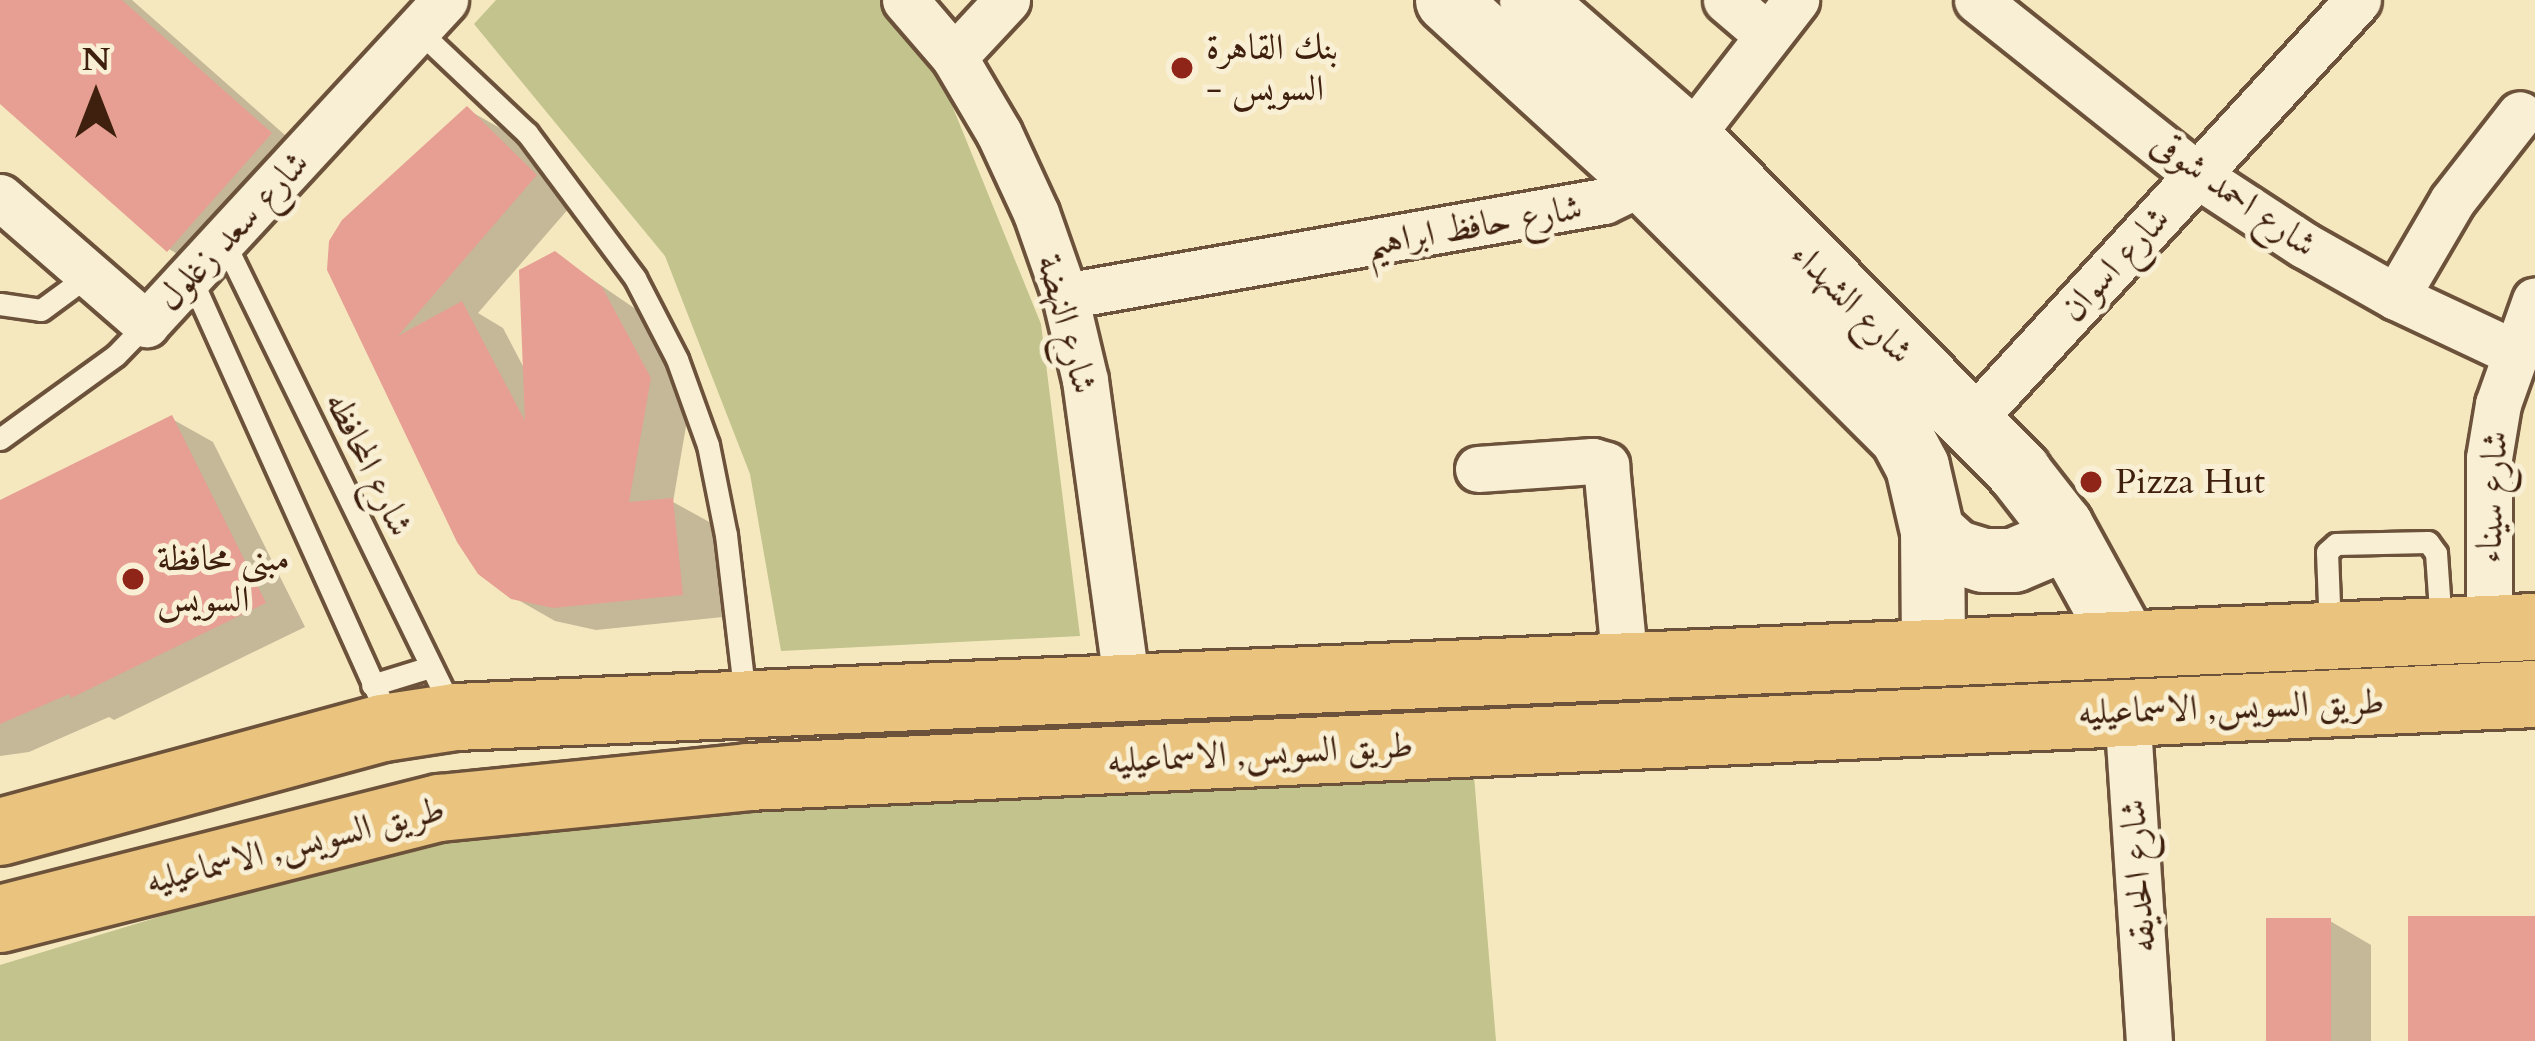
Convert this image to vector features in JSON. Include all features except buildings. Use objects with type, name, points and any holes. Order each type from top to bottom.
[{"type":"main road","name":"طريق السويس, الاسماعيليه","points":[[0,832],[415,708],[746,702],[2489,628]]},
{"type":"main road","name":"طريق السويس, الاسماعيليه","points":[[0,919],[391,818],[487,801],[748,777],[2535,694]]},
{"type":"main road","points":[[391,818],[397,799],[390,760],[415,708],[468,732],[467,768],[487,801]]},
{"type":"street","name":"شارع النهضة","points":[[904,0],[955,57],[1036,213],[1065,296],[1085,380],[1127,686]]},
{"type":"street","points":[[955,57],[1007,0]]},
{"type":"street","name":"شارع الشهداء","points":[[1447,0],[1646,181],[1880,410],[1917,466],[1932,531],[1933,652]]},
{"type":"street","name":"شارع الشهداء","points":[[1531,0],[1690,138],[1970,422],[2062,526],[2126,644]]},
{"type":"street","points":[[1726,0],[1766,34]]},
{"type":"street","name":"شارع حافظ ابراهيم","points":[[1065,296],[1581,209],[1646,181],[1690,138],[1796,0]]},
{"type":"street","name":"شارع احمد شوقى","points":[[1977,0],[2197,175],[2396,297],[2513,352]]},
{"type":"street","name":"شارع اسوان","points":[[1970,422],[2358,0]]},
{"type":"street","name":"شارع سعد زغلول","points":[[146,324],[432,15]]},
{"type":"street","points":[[2396,297],[2452,201],[2520,114]]},
{"type":"street","points":[[0,197],[146,324]]},
{"type":"street","name":"شارع سيناء","points":[[2489,628],[2489,458],[2513,352],[2535,300]]},
{"type":"street","points":[[1478,469],[1592,461],[1606,465],[1624,665]]},
{"type":"street","points":[[1932,531],[1954,551],[1983,560],[2013,560],[2041,548],[2062,526]]},
{"type":"street","name":"شارع الحديقه","points":[[2127,711],[2150,1041]]},
{"type":"lane","points":[[432,15],[635,278],[677,359],[708,445],[726,535],[746,702]]},
{"type":"lane","name":"شارع المحافظه","points":[[224,240],[415,708]]},
{"type":"lane","points":[[0,304],[41,310],[90,274]]},
{"type":"lane","points":[[190,276],[415,708]]},
{"type":"lane","name":"شارع سعد زغلول","points":[[0,439],[116,355],[146,324]]},
{"type":"lane","points":[[2330,634],[2330,546],[2421,540],[2436,553],[2489,628]]},
{"type":"green space","points":[[496,0],[882,0],[934,61],[1041,324],[1080,636],[781,651],[750,474],[665,256],[474,24]]},
{"type":"green space","points":[[1473,764],[1496,1041],[0,1041],[0,965],[496,815]]},
{"type":"place","name":"بنك القاهرة - السويس","points":[[1182,68]]},
{"type":"place","name":"Pizza Hut","points":[[2091,482]]},
{"type":"place","name":"مبنى محافظة السويس","points":[[133,579]]}]
